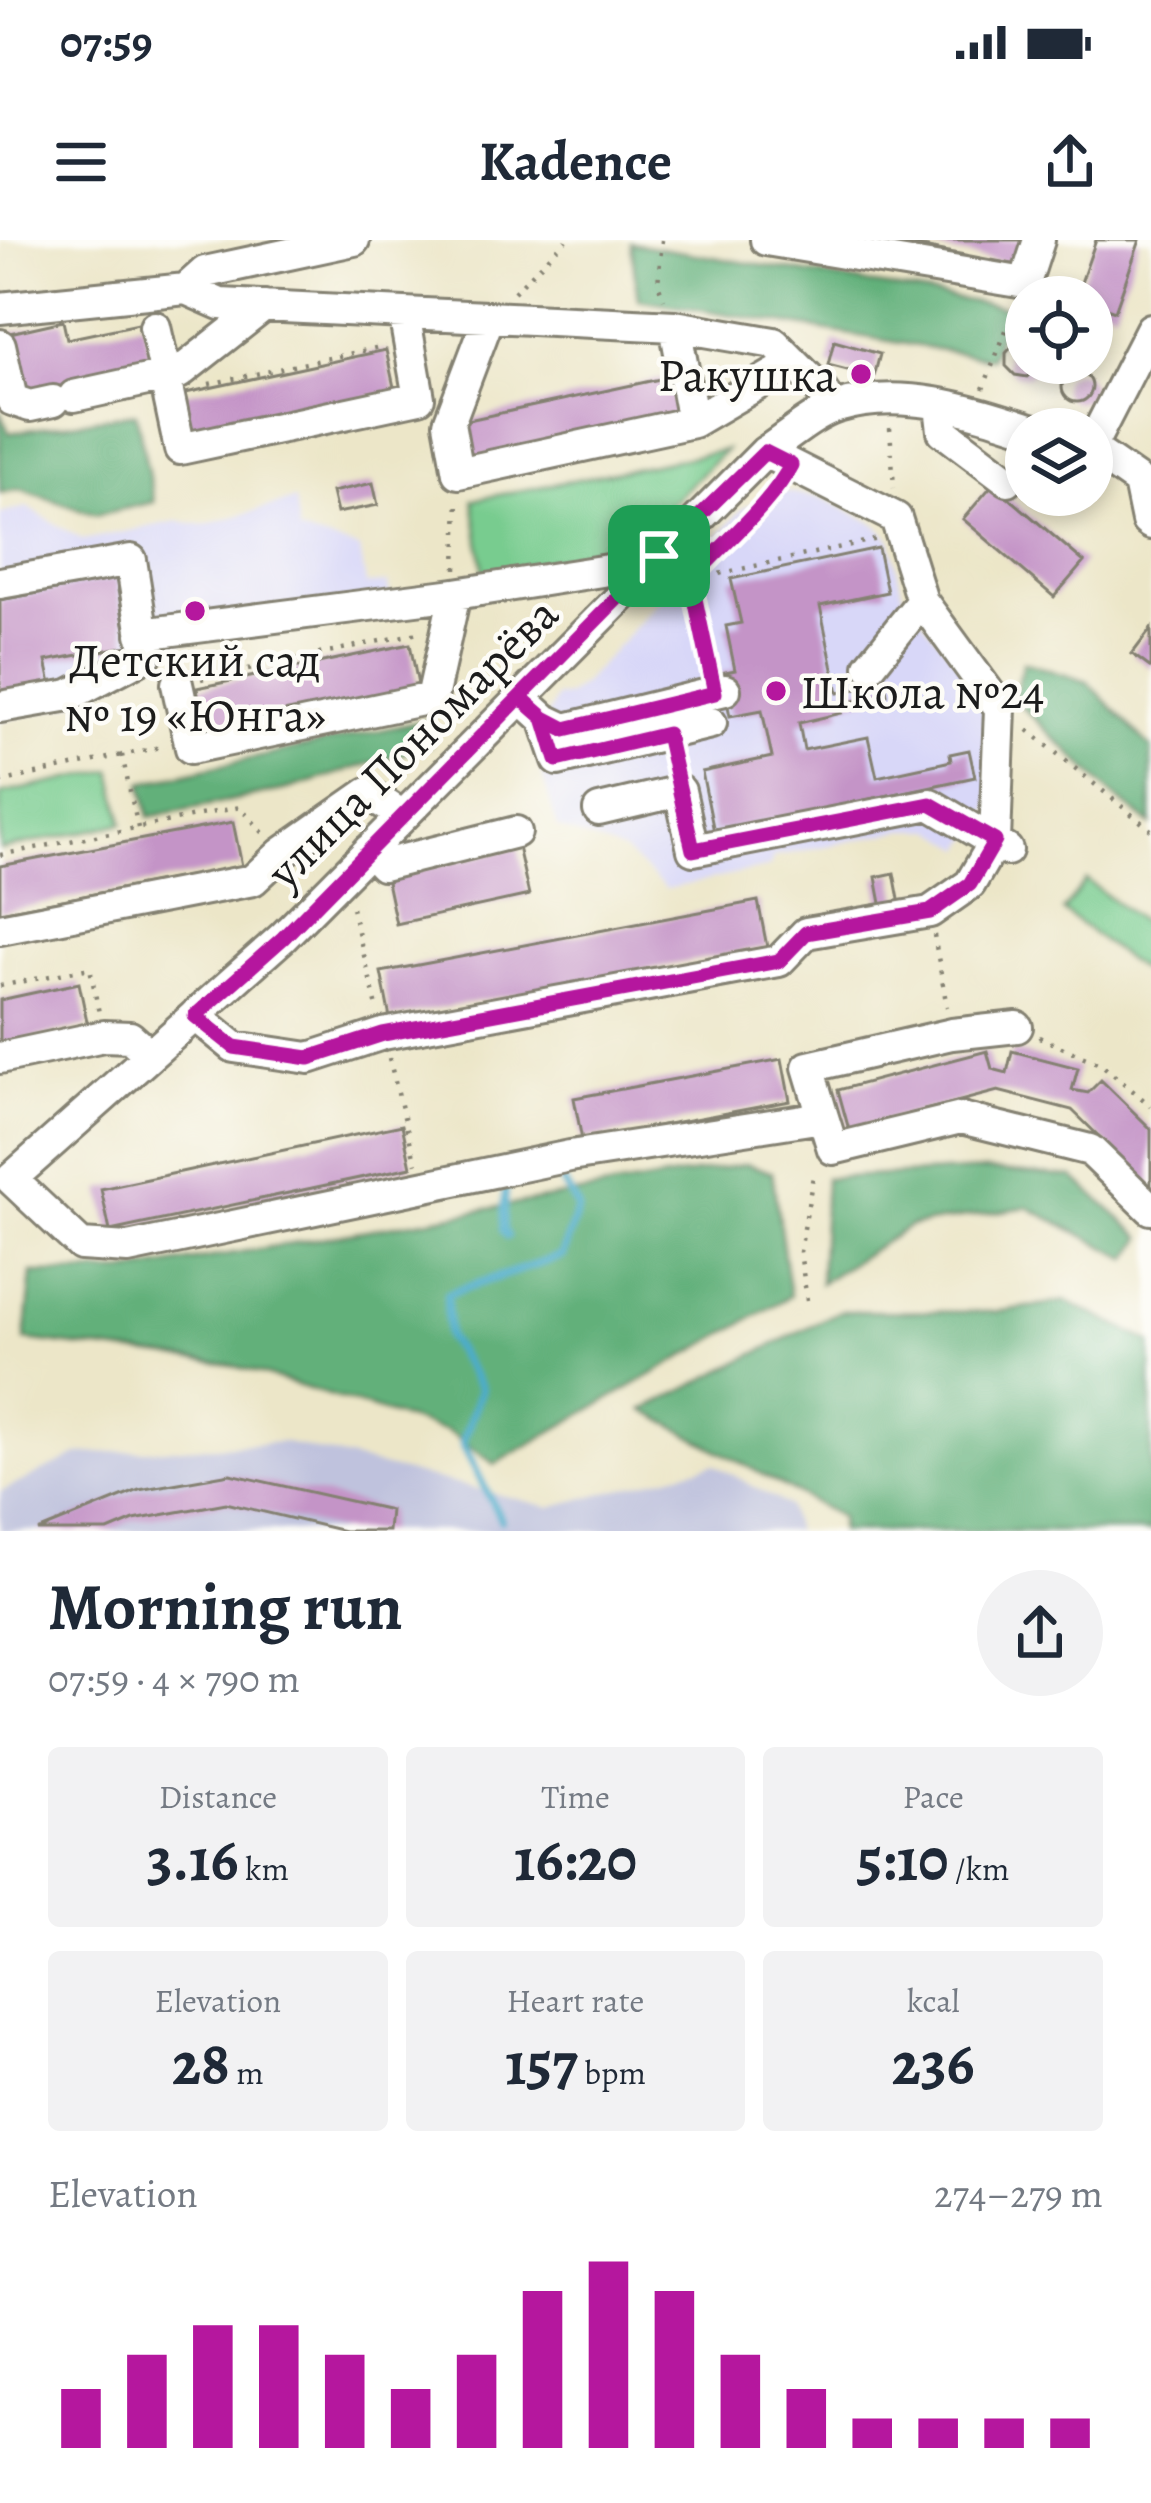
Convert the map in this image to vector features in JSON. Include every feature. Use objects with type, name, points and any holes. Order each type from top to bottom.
[{"type":"street","points":[[186,289],[205,272],[354,240]]},
{"type":"street","points":[[766,240],[1005,280]]},
{"type":"street","points":[[1027,276],[1039,240]]},
{"type":"street","points":[[0,308],[186,289],[220,304],[405,327],[489,317],[675,326],[773,343],[833,408]]},
{"type":"street","points":[[0,345],[11,400],[30,406],[167,384],[264,306]]},
{"type":"street","points":[[489,317],[449,423],[458,473],[693,422],[794,364]]},
{"type":"street","points":[[675,326],[693,422]]},
{"type":"street","points":[[155,327],[180,448],[419,398],[405,327]]},
{"type":"street","points":[[1112,408],[1151,329]]},
{"type":"street","name":"улица Пономарёва","points":[[422,1187],[128,1248],[81,1245],[10,1179],[283,938],[659,556],[833,408],[887,397],[1005,421]]},
{"type":"street","points":[[940,406],[943,431],[1005,477]]},
{"type":"street","points":[[195,1016],[234,1047],[309,1058],[779,961],[806,933],[930,912],[970,884],[1003,847],[1000,708],[922,601],[889,528],[778,459]]},
{"type":"street","points":[[1113,462],[1145,486],[1151,524]]},
{"type":"street","points":[[142,634],[455,594],[621,568],[659,556]]},
{"type":"street","points":[[0,583],[131,560],[146,655],[70,695],[0,707]]},
{"type":"street","points":[[177,684],[191,748],[432,698],[455,594]]},
{"type":"street","points":[[870,666],[922,601]]},
{"type":"street","points":[[520,697],[544,718],[557,760],[717,702]]},
{"type":"street","points":[[599,811],[680,791],[693,850],[930,804],[1003,847]]},
{"type":"street","points":[[0,929],[253,880],[368,793],[403,816]]},
{"type":"street","points":[[369,850],[383,865],[516,832]]},
{"type":"street","points":[[1017,1028],[952,1034],[808,1067],[833,1149],[961,1118],[1090,1150],[1151,1209]]},
{"type":"street","points":[[0,1058],[104,1036],[130,1037],[150,1055]]},
{"type":"street","points":[[422,1187],[570,1156],[823,1117]]},
{"type":"path","points":[[489,317],[566,240]]},
{"type":"path","points":[[662,240],[658,284],[675,326]]},
{"type":"path","points":[[167,384],[405,327]]},
{"type":"path","points":[[981,395],[1005,334]]},
{"type":"path","points":[[691,580],[889,528],[887,397]]},
{"type":"path","points":[[691,580],[778,490],[778,459]]},
{"type":"path","points":[[455,594],[458,473]]},
{"type":"path","points":[[691,580],[717,702]]},
{"type":"path","points":[[177,684],[448,627]]},
{"type":"path","points":[[1000,708],[1151,830]]},
{"type":"path","points":[[0,782],[190,741]]},
{"type":"path","points":[[122,755],[138,828]]},
{"type":"path","points":[[0,855],[240,807],[283,853]]},
{"type":"path","points":[[355,912],[422,1187]]},
{"type":"path","points":[[930,912],[952,1034]]},
{"type":"path","points":[[0,986],[90,968],[104,1036]]},
{"type":"path","points":[[1017,1028],[1102,1065],[1151,1106]]},
{"type":"path","points":[[807,1300],[800,1252],[815,1162]]},
{"type":"shaded area","name":"Школа №24","points":[[778,490],[822,498],[876,524],[891,540],[903,597],[974,683],[992,719],[990,806],[964,849],[934,830],[904,830],[773,857],[770,867],[666,889],[625,852],[558,828],[533,745],[556,697],[581,686],[743,508]]},
{"type":"shaded area","name":"Детский сад № 19 «Юнга»","points":[[295,500],[299,532],[360,549],[366,584],[388,583],[392,618],[189,639],[74,704],[0,721],[0,514],[27,507],[83,540],[178,521],[204,525]]},
{"type":"shaded area","points":[[283,1442],[550,1507],[714,1464],[788,1506],[795,1531],[0,1531],[0,1492],[79,1454]]},
{"type":"green space","points":[[631,243],[1005,307],[1005,320],[990,358],[638,299]]},
{"type":"green space","points":[[0,410],[9,433],[136,413],[154,502],[96,515],[21,489],[0,493]]},
{"type":"green space","points":[[725,450],[627,547],[484,574],[473,500]]},
{"type":"green space","points":[[1023,662],[1088,682],[1151,748],[1151,825],[1014,699]]},
{"type":"green space","points":[[430,719],[430,745],[288,789],[149,817],[142,783]]},
{"type":"green space","points":[[112,770],[123,823],[0,850],[0,794]]},
{"type":"green space","points":[[1086,880],[1151,929],[1151,978],[1063,911]]},
{"type":"green space","points":[[746,1164],[772,1172],[790,1296],[495,1464],[448,1432],[232,1365],[25,1340],[32,1273],[126,1272]]},
{"type":"green space","points":[[987,1170],[1073,1177],[1143,1238],[1129,1259],[1027,1207],[910,1226],[820,1283],[825,1178]]},
{"type":"green space","points":[[1066,1301],[1151,1342],[1151,1531],[840,1531],[840,1517],[644,1410],[840,1311],[996,1312]]},
{"type":"building","points":[[886,240],[1027,240],[1023,266]]},
{"type":"building","points":[[1096,240],[1140,240],[1115,311],[1113,276],[1083,276]]},
{"type":"building","points":[[63,321],[67,339],[143,323],[153,369],[24,397],[10,333]]},
{"type":"building","points":[[834,341],[880,354],[874,377],[828,365]]},
{"type":"building","points":[[386,350],[395,392],[190,436],[181,394]]},
{"type":"building","points":[[669,377],[677,417],[472,461],[464,421]]},
{"type":"building","points":[[1062,384],[1092,384],[1083,401],[1071,401],[1063,393]]},
{"type":"building","points":[[373,483],[378,505],[337,513],[332,492]]},
{"type":"building","points":[[993,484],[1005,494],[1005,516],[1030,516],[1084,562],[1054,597],[963,519]]},
{"type":"building","points":[[878,548],[887,592],[820,606],[838,693],[885,683],[887,694],[840,704],[842,713],[799,723],[804,750],[868,737],[877,777],[951,761],[950,754],[969,750],[975,777],[714,832],[702,772],[772,757],[762,710],[730,716],[721,673],[735,670],[726,626],[741,623],[731,579]]},
{"type":"building","points":[[116,579],[128,646],[46,661],[51,684],[0,693],[0,600]]},
{"type":"building","points":[[1151,629],[1151,668],[1132,654]]},
{"type":"building","points":[[410,644],[419,690],[206,734],[197,688]]},
{"type":"building","points":[[233,822],[242,866],[0,912],[0,866]]},
{"type":"building","points":[[518,847],[529,895],[396,924],[386,877]]},
{"type":"building","points":[[894,873],[901,910],[883,914],[876,877]]},
{"type":"building","points":[[758,901],[767,947],[390,1018],[381,972]]},
{"type":"building","points":[[79,983],[88,1026],[0,1045],[0,1000]]},
{"type":"building","points":[[987,1051],[992,1069],[1007,1073],[1012,1051],[1078,1068],[1072,1090],[1088,1093],[1101,1080],[1151,1129],[1151,1187],[1072,1110],[998,1091],[849,1130],[838,1090]]},
{"type":"building","points":[[782,1059],[790,1101],[582,1140],[574,1098]]},
{"type":"building","points":[[402,1125],[411,1167],[110,1231],[101,1189]]},
{"type":"building","points":[[230,1474],[390,1510],[388,1531],[344,1531],[226,1503],[134,1520],[108,1531],[38,1531],[139,1490]]},
{"type":"waterway","points":[[501,1520],[462,1443],[481,1389],[448,1337],[447,1294],[562,1256],[578,1208],[554,1166]]},
{"type":"waterway","points":[[506,1177],[503,1230],[507,1236]]},
{"type":"place","name":"Ракушка","points":[[861,374]]},
{"type":"place","name":"Детский сад № 19 «Юнга»","points":[[195,611]]},
{"type":"place","name":"Школа №24","points":[[776,691]]},
{"type":"route","points":[[659,556],[520,697],[544,718],[557,760],[667,734],[693,850],[930,804],[995,841],[970,884],[930,912],[806,933],[779,961],[383,1034],[309,1058],[234,1047],[195,1016],[283,938],[520,697],[565,729],[715,693],[691,580],[778,490],[791,465],[765,452],[659,556]]}]
